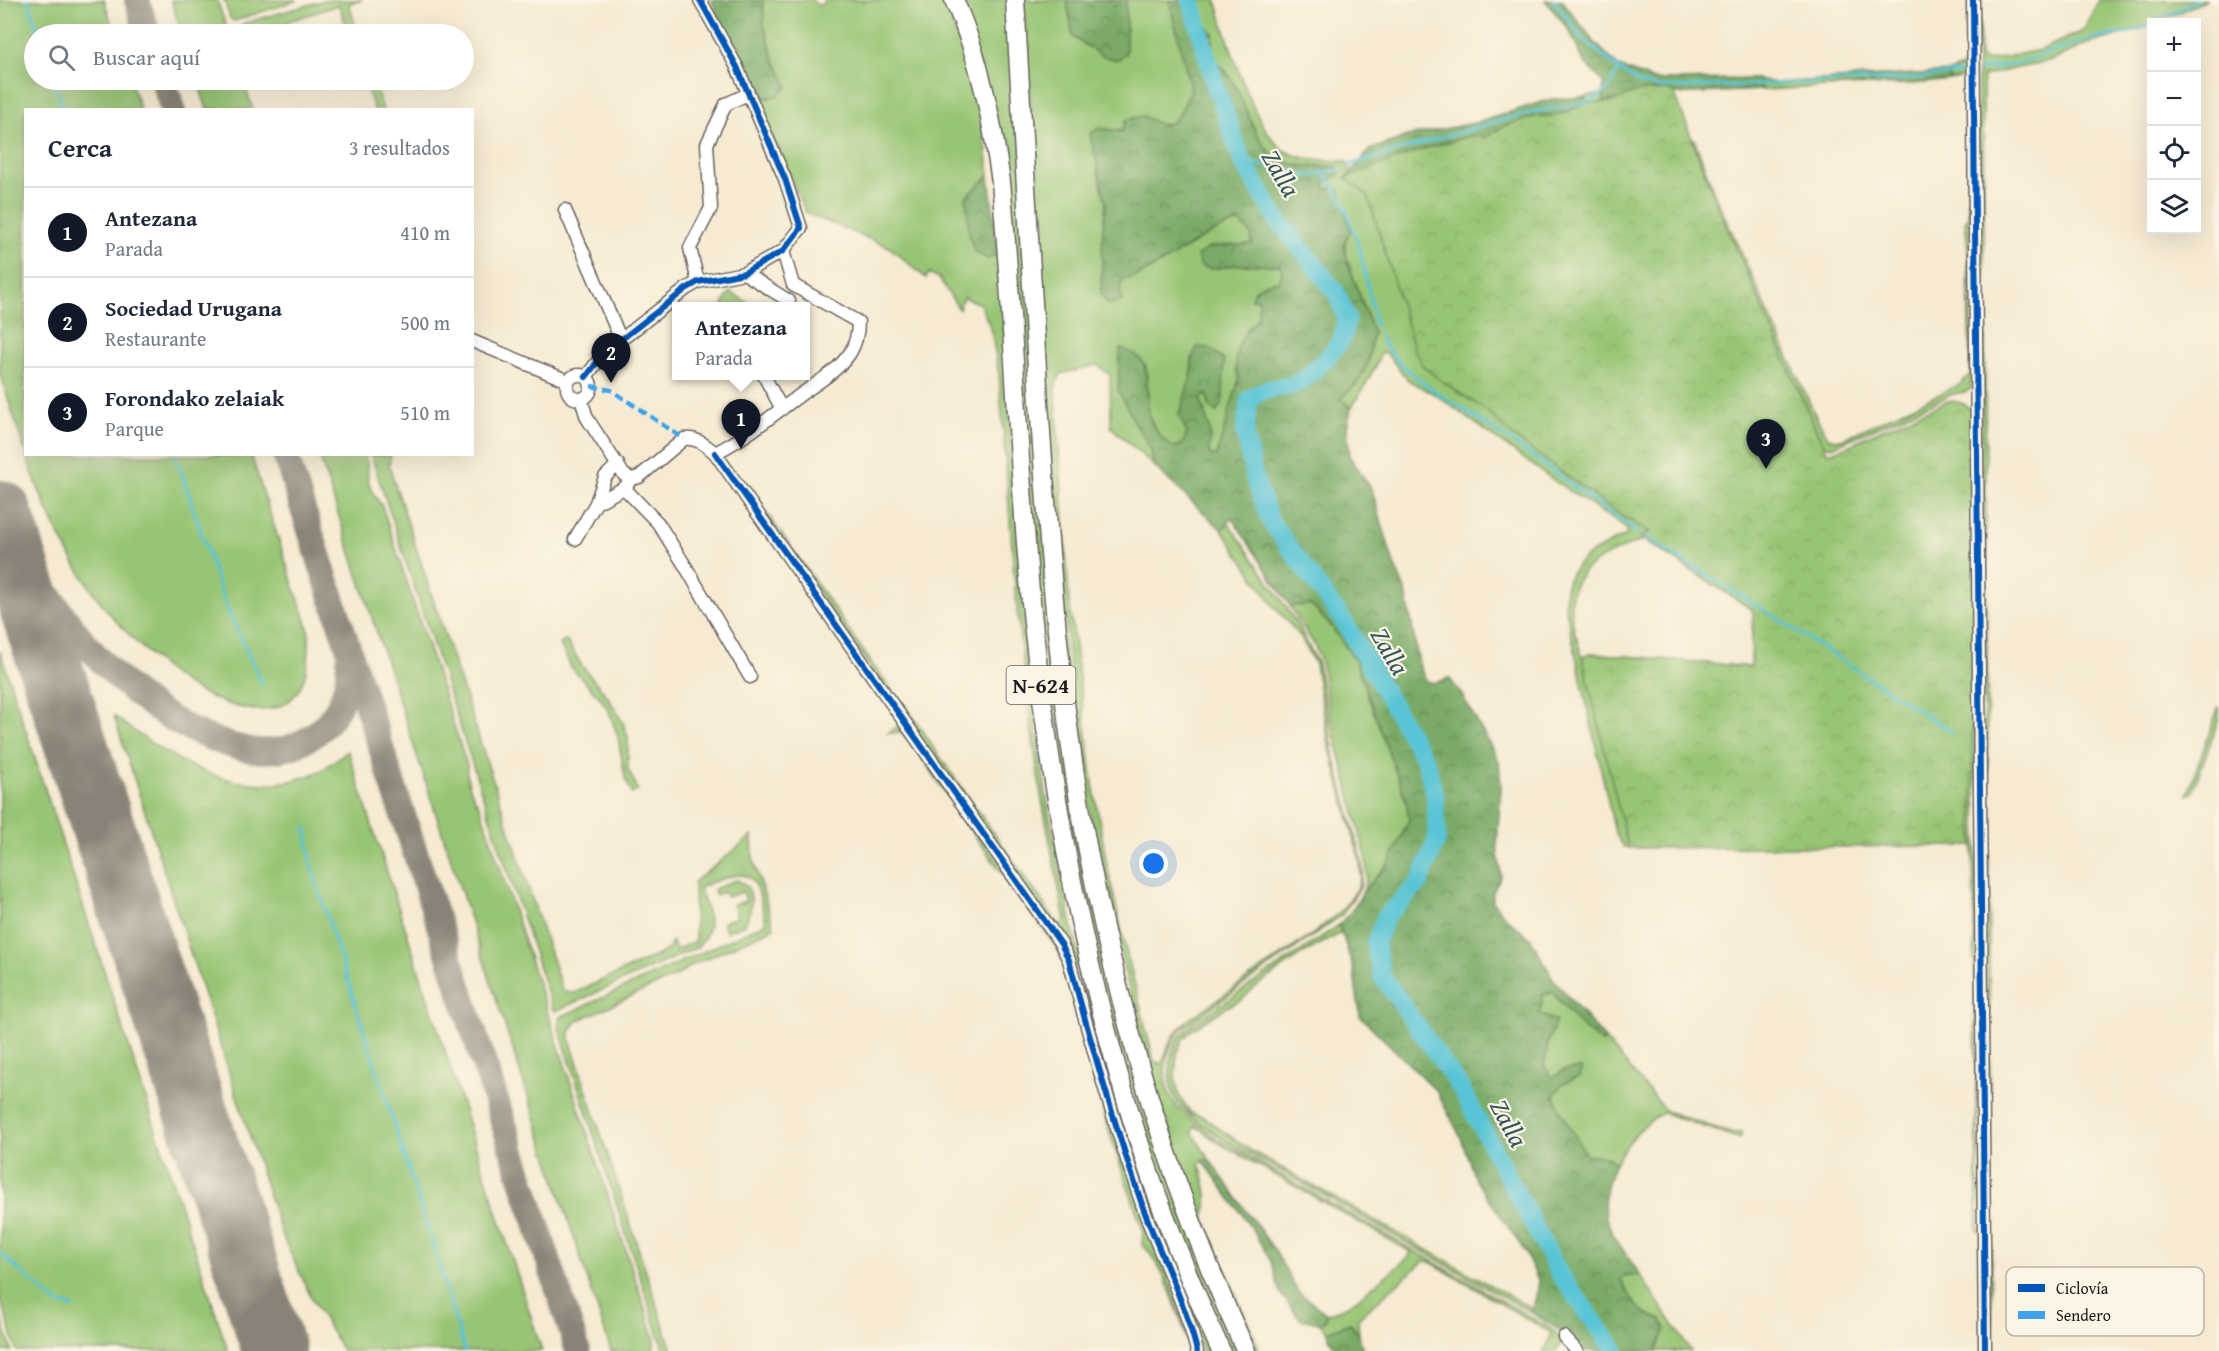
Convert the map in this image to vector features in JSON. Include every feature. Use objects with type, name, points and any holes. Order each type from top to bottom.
[{"type":"highway","name":"N-624","points":[[954,0],[982,81],[994,134],[1001,182],[1034,632],[1051,768],[1067,858],[1112,1052],[1150,1174],[1221,1351]]},
{"type":"highway","name":"N-624","points":[[1015,0],[1046,506],[1059,648],[1075,774],[1089,855],[1134,1047],[1166,1152],[1224,1304],[1246,1351]]},
{"type":"street","points":[[586,376],[604,353],[686,289],[698,282],[744,273],[783,251],[801,228],[785,179],[737,67],[700,0]]},
{"type":"street","points":[[1973,0],[1985,1351]]},
{"type":"street","points":[[698,282],[690,248],[711,208],[708,144],[726,104],[748,94]]},
{"type":"street","points":[[565,210],[621,340]]},
{"type":"street","points":[[783,251],[793,285],[789,302]]},
{"type":"street","points":[[744,273],[785,302]]},
{"type":"street","points":[[715,453],[736,443],[833,371],[849,353],[858,335],[858,322],[793,285]]},
{"type":"street","points":[[474,342],[568,381]]},
{"type":"street","points":[[576,375],[586,376],[591,386],[590,392],[581,399],[575,399],[569,394],[568,381],[576,375]]},
{"type":"street","points":[[767,380],[782,409]]},
{"type":"street","points":[[581,399],[587,418],[618,464],[628,484],[658,523],[684,564],[750,677]]},
{"type":"street","points":[[596,503],[639,477],[684,439],[688,438],[706,445],[715,453],[1061,944],[1069,960],[1098,1070],[1121,1143],[1153,1235],[1190,1325],[1197,1351]]},
{"type":"street","points":[[575,539],[596,503],[604,477],[618,464]]},
{"type":"street","points":[[1564,1337],[1577,1351]]},
{"type":"green space","points":[[0,0],[104,0],[112,24],[24,24],[24,90],[133,90],[140,108],[24,108],[24,449],[0,373]]},
{"type":"green space","points":[[171,0],[217,0],[225,24],[179,24]]},
{"type":"green space","points":[[224,0],[298,0],[234,21],[230,18]]},
{"type":"green space","points":[[325,0],[362,0],[349,4],[355,24],[346,24],[339,5],[280,24],[245,23]]},
{"type":"green space","points":[[711,0],[763,0],[764,25],[774,59],[788,86],[777,96],[755,95]]},
{"type":"green space","points":[[763,0],[813,0],[818,6],[827,0],[944,0],[967,64],[984,130],[989,176],[966,197],[998,249],[1021,591],[1033,707],[1049,812],[1073,931],[1107,1067],[1167,1244],[1212,1351],[1202,1351],[1131,1163],[1076,966],[766,517],[769,515],[1059,925],[1065,921],[1041,795],[1029,714],[1016,601],[999,374],[991,329],[980,304],[963,297],[959,309],[939,278],[929,273],[926,278],[889,247],[806,213],[755,95],[769,99],[788,86],[774,59],[764,25]]},
{"type":"green space","points":[[960,0],[1008,0],[1083,867],[1238,1351],[1229,1351],[1155,1166],[1105,1002],[1062,792],[1041,625],[1031,517],[1010,192]]},
{"type":"green space","points":[[1024,0],[1067,0],[1073,37],[1086,45],[1126,53],[1126,0],[1169,0],[1191,90],[1181,111],[1173,122],[1154,127],[1136,130],[1099,128],[1098,171],[1106,203],[1103,259],[1120,287],[1122,281],[1148,271],[1216,231],[1240,222],[1251,234],[1252,244],[1209,247],[1212,269],[1236,265],[1281,265],[1282,272],[1280,281],[1255,289],[1251,298],[1259,299],[1258,318],[1247,329],[1236,369],[1239,379],[1216,458],[1209,453],[1210,430],[1200,398],[1207,393],[1209,406],[1217,412],[1192,359],[1187,433],[1183,444],[1174,448],[1161,439],[1149,416],[1146,365],[1118,389],[1144,437],[1154,466],[1111,427],[1110,375],[1097,365],[1061,374],[1055,387],[1069,600],[1093,784],[1107,866],[1154,1061],[1162,1064],[1171,1040],[1188,1020],[1314,933],[1342,910],[1357,890],[1361,877],[1360,861],[1329,744],[1315,664],[1300,636],[1273,605],[1222,530],[1228,522],[1297,623],[1318,664],[1335,760],[1361,856],[1363,872],[1360,887],[1342,915],[1180,1030],[1170,1049],[1165,1069],[1168,1090],[1179,1109],[1213,1136],[1548,1327],[1565,1340],[1556,1351],[1543,1351],[1547,1347],[1551,1333],[1430,1262],[1424,1261],[1358,1318],[1359,1335],[1350,1323],[1328,1332],[1319,1323],[1325,1321],[1327,1314],[1348,1306],[1408,1258],[1411,1252],[1219,1143],[1195,1126],[1192,1132],[1209,1159],[1199,1163],[1206,1190],[1207,1204],[1204,1218],[1260,1351],[1256,1351],[1197,1208],[1151,1076],[1121,958],[1091,818],[1073,705],[1051,450]]},
{"type":"green space","points":[[1067,0],[1126,0],[1126,53],[1117,60],[1102,56],[1073,37]]},
{"type":"green space","points":[[1169,0],[1196,0],[1201,19],[1213,33],[1213,61],[1232,80],[1267,149],[1277,158],[1291,164],[1338,167],[1339,174],[1324,184],[1327,190],[1332,187],[1339,190],[1351,231],[1344,243],[1347,260],[1373,332],[1368,363],[1357,384],[1341,398],[1351,409],[1347,427],[1350,457],[1372,490],[1394,564],[1406,592],[1419,664],[1426,681],[1435,683],[1449,678],[1462,695],[1499,761],[1501,787],[1497,845],[1501,876],[1493,892],[1493,902],[1504,916],[1531,939],[1554,980],[1605,1039],[1602,1043],[1578,1023],[1553,993],[1543,995],[1540,1014],[1556,1021],[1548,1042],[1544,1066],[1553,1078],[1564,1070],[1581,1068],[1581,1076],[1562,1084],[1554,1095],[1561,1112],[1587,1156],[1602,1156],[1615,1163],[1605,1194],[1605,1213],[1615,1237],[1640,1275],[1623,1277],[1621,1280],[1636,1305],[1661,1320],[1666,1329],[1656,1351],[1583,1351],[1561,1331],[1532,1313],[1539,1282],[1524,1250],[1475,1179],[1461,1138],[1437,1092],[1360,1016],[1353,967],[1339,925],[1363,892],[1389,863],[1409,820],[1406,800],[1355,660],[1332,627],[1311,605],[1290,606],[1232,518],[1222,530],[1154,466],[1151,449],[1134,422],[1118,389],[1120,349],[1132,352],[1144,365],[1149,414],[1155,429],[1174,448],[1183,444],[1187,433],[1179,415],[1192,373],[1192,359],[1197,347],[1209,348],[1224,360],[1223,400],[1217,412],[1209,406],[1207,394],[1200,398],[1210,430],[1209,453],[1216,457],[1239,379],[1236,361],[1238,346],[1258,318],[1259,299],[1251,299],[1262,285],[1280,281],[1282,272],[1280,265],[1236,265],[1212,269],[1201,266],[1197,256],[1209,247],[1252,244],[1251,234],[1240,222],[1216,231],[1145,272],[1122,281],[1120,287],[1122,301],[1109,306],[1101,294],[1106,203],[1090,134],[1099,128],[1122,132],[1126,120],[1143,116],[1161,125],[1173,122],[1181,111],[1191,90]]},
{"type":"green space","points":[[1196,0],[1216,0],[1243,83],[1253,106],[1275,142],[1287,152],[1300,157],[1346,161],[1353,175],[1587,103],[1584,97],[1603,94],[1604,102],[1675,94],[1423,366],[1487,411],[1515,437],[1623,517],[1829,453],[1948,401],[1972,727],[1976,730],[1978,1233],[1973,846],[1624,847],[1615,833],[1565,606],[1565,591],[1567,582],[1577,565],[1592,553],[1627,535],[1627,529],[1556,482],[1436,395],[1409,381],[1386,353],[1381,353],[1351,409],[1341,398],[1357,384],[1368,363],[1373,332],[1347,260],[1339,190],[1327,191],[1323,184],[1339,174],[1338,168],[1293,164],[1279,159],[1269,151],[1260,139],[1232,80],[1213,61],[1213,33],[1201,19]],"holes":[[[1644,540],[1753,610],[1751,667],[1591,653],[1582,656],[1573,625],[1571,606],[1573,592],[1578,580],[1586,570],[1595,562]]]},
{"type":"green space","points":[[1545,0],[1562,0],[1595,43],[1619,67],[1654,80],[1759,79],[1762,90],[1675,94],[1657,90],[1604,102],[1603,82],[1584,62],[1569,30]]},
{"type":"green space","points":[[1977,0],[1979,0],[1980,57],[1986,61],[2040,50],[2083,31],[2099,0],[2206,0],[2167,18],[2147,18],[2145,28],[2084,45],[2053,60],[1983,76],[1992,1351],[1990,1351]]},
{"type":"green space","points":[[1969,58],[1971,389],[1953,394],[1832,447],[1823,445],[1715,200],[1690,136],[1695,141],[1716,197],[1817,419],[1829,439],[1842,439],[1961,384],[1970,374],[1968,251],[1965,222],[1968,217],[1968,89],[1964,77],[1950,80],[1949,72],[1962,67]]},
{"type":"green space","points":[[1949,72],[1950,80],[1913,84],[1870,85],[1868,77]]},
{"type":"green space","points":[[1868,77],[1870,85],[1762,90],[1759,79],[1774,83]]},
{"type":"green space","points":[[200,90],[246,90],[253,108],[207,108]]},
{"type":"green space","points":[[367,90],[376,90],[383,108],[374,108]]},
{"type":"green space","points":[[1668,90],[1675,94],[1715,200],[1823,445],[1829,453],[1948,401],[1962,403],[1973,411],[1976,730],[1972,728],[1973,846],[1628,848],[1582,656],[1591,653],[1751,667],[1753,610],[1640,537],[1650,532],[1623,517],[1514,437],[1487,411],[1423,366],[1415,351],[1368,196],[1346,178],[1427,148],[1476,135],[1485,138],[1504,126],[1534,117],[1555,116],[1587,103],[1611,102],[1640,91]]},
{"type":"green space","points":[[1584,97],[1587,103],[1555,116],[1534,117],[1485,138],[1475,135],[1427,148],[1346,178],[1370,150],[1408,136],[1479,122],[1551,99]]},
{"type":"green space","points":[[989,176],[998,249],[995,255],[987,259],[974,251],[969,234],[966,197]]},
{"type":"green space","points":[[730,292],[747,302],[724,302]]},
{"type":"green space","points":[[26,456],[251,456],[305,616],[309,636],[308,664],[301,685],[291,700],[276,708],[259,710],[239,707],[195,689],[173,674],[128,634],[96,596],[61,538]]},
{"type":"green space","points":[[319,456],[365,456],[369,483],[382,506],[467,765],[469,787],[480,807],[655,1339],[653,1351],[611,1351]]},
{"type":"green space","points":[[371,456],[391,456],[389,466],[563,992],[574,993],[658,955],[669,949],[672,941],[676,950],[695,941],[694,882],[752,836],[753,858],[774,928],[577,1021],[570,1032],[570,1040],[672,1351],[664,1351],[558,1025],[560,1017],[766,923],[754,882],[741,875],[731,876],[700,887],[709,925],[698,947],[556,1011],[553,1010]]},
{"type":"green space","points":[[1311,605],[1332,627],[1355,660],[1406,800],[1409,820],[1389,863],[1363,892],[1367,878],[1366,857],[1330,717],[1322,665],[1315,646],[1290,606]]},
{"type":"green space","points":[[566,640],[582,666],[608,697],[623,723],[628,737],[628,769],[638,790],[632,794],[625,778],[618,737],[609,711],[571,667],[560,644]]},
{"type":"green space","points":[[0,651],[228,1351],[17,1351],[0,1298]]},
{"type":"green space","points":[[2219,706],[2219,719],[2192,793],[2187,795]]},
{"type":"green space","points":[[114,716],[160,749],[184,762],[210,774],[236,781],[263,784],[290,781],[318,772],[348,751],[542,1351],[343,1351],[340,1347],[311,1297],[281,1233]]},
{"type":"green space","points":[[901,724],[1058,946],[1193,1351],[1189,1351],[1179,1315],[1163,1274],[1152,1255],[1142,1245],[1143,1230],[1106,1123],[1066,971],[1058,950],[969,828],[912,743],[902,733],[888,733]]},
{"type":"green space","points":[[736,880],[743,883],[750,893],[750,911],[745,924],[726,932],[723,922],[737,917],[733,905],[746,901],[743,892],[726,897],[724,892],[715,895],[714,889]]},
{"type":"green space","points":[[1339,925],[1341,933],[1302,954],[1253,989],[1242,1000],[1193,1029],[1182,1040],[1177,1054],[1175,1077],[1179,1096],[1191,1113],[1203,1117],[1252,1151],[1533,1309],[1532,1313],[1228,1141],[1185,1111],[1173,1095],[1170,1078],[1172,1052],[1182,1033]]},
{"type":"green space","points":[[1553,993],[1578,1023],[1602,1043],[1605,1039],[1666,1111],[1728,1132],[1742,1133],[1740,1139],[1663,1113],[1641,1128],[1615,1163],[1609,1158],[1587,1157],[1561,1112],[1554,1095],[1562,1084],[1580,1076],[1581,1068],[1564,1070],[1553,1078],[1544,1066],[1548,1042],[1555,1021],[1540,1014],[1543,994]]},
{"type":"green space","points":[[1209,1159],[1275,1251],[1298,1292],[1327,1314],[1325,1321],[1319,1323],[1300,1319],[1280,1293],[1271,1262],[1251,1227],[1203,1161]]},
{"type":"green space","points":[[1640,1275],[1691,1351],[1656,1351],[1666,1329],[1661,1320],[1636,1305],[1620,1279]]},
{"type":"green space","points":[[0,1314],[12,1351],[0,1351]]},
{"type":"green space","points":[[1350,1323],[1359,1335],[1363,1351],[1338,1351],[1329,1339],[1328,1332]]},
{"type":"waterway","points":[[28,0],[36,24]]},
{"type":"waterway","name":"Zalla","points":[[1191,0],[1215,85],[1242,160],[1276,218],[1336,292],[1347,319],[1342,339],[1329,356],[1305,379],[1294,385],[1265,390],[1249,399],[1245,433],[1255,480],[1271,522],[1345,623],[1426,762],[1435,795],[1437,839],[1420,882],[1386,916],[1375,943],[1382,976],[1462,1090],[1560,1275],[1616,1351]]},
{"type":"waterway","points":[[1554,0],[1581,37],[1619,69]]},
{"type":"waterway","points":[[2162,18],[2197,0]]},
{"type":"waterway","points":[[1979,70],[2020,63],[2083,41],[2129,32],[2147,26]]},
{"type":"waterway","points":[[1349,165],[1515,117],[1587,102],[1607,90],[1619,69],[1639,83],[1662,88],[1905,79],[1968,72]]},
{"type":"waterway","points":[[57,90],[62,108]]},
{"type":"waterway","points":[[1242,160],[1309,176],[1340,169]]},
{"type":"waterway","points":[[1323,173],[1344,204],[1352,224],[1364,266],[1376,326]]},
{"type":"waterway","points":[[1379,334],[1383,343],[1399,363],[1426,385],[1517,445],[1637,532]]},
{"type":"waterway","points":[[176,456],[225,604],[262,684]]},
{"type":"waterway","points":[[1645,537],[1769,613],[1952,732]]},
{"type":"waterway","points":[[306,827],[312,869],[465,1351]]},
{"type":"waterway","points":[[0,1253],[55,1302],[74,1308]]},
{"type":"taxiway","points":[[137,0],[145,24]]},
{"type":"taxiway","points":[[166,90],[172,108]]},
{"type":"taxiway","points":[[286,456],[578,1351]]},
{"type":"taxiway","points":[[0,500],[36,574],[85,643],[115,675],[147,702],[181,724],[218,741],[240,748],[273,751],[285,749],[306,740],[325,725],[338,706],[346,684],[349,660]]},
{"type":"runway","points":[[0,512],[274,1351]]},
{"type":"marked path","points":[[591,386],[611,390],[684,439]]},
{"type":"cycle path","points":[[586,377],[604,353],[686,289],[698,282],[744,273],[783,251],[801,228],[785,179],[737,67],[700,0]]},
{"type":"cycle path","points":[[1973,0],[1985,1351]]},
{"type":"cycle path","points":[[715,453],[1061,944],[1069,960],[1133,1179],[1186,1315],[1197,1351]]},
{"type":"place","name":"Sociedad Urugana","points":[[611,383]]},
{"type":"place","name":"Antezana","points":[[741,449]]},
{"type":"place","name":"Forondako zelaiak","points":[[1766,469]]}]
